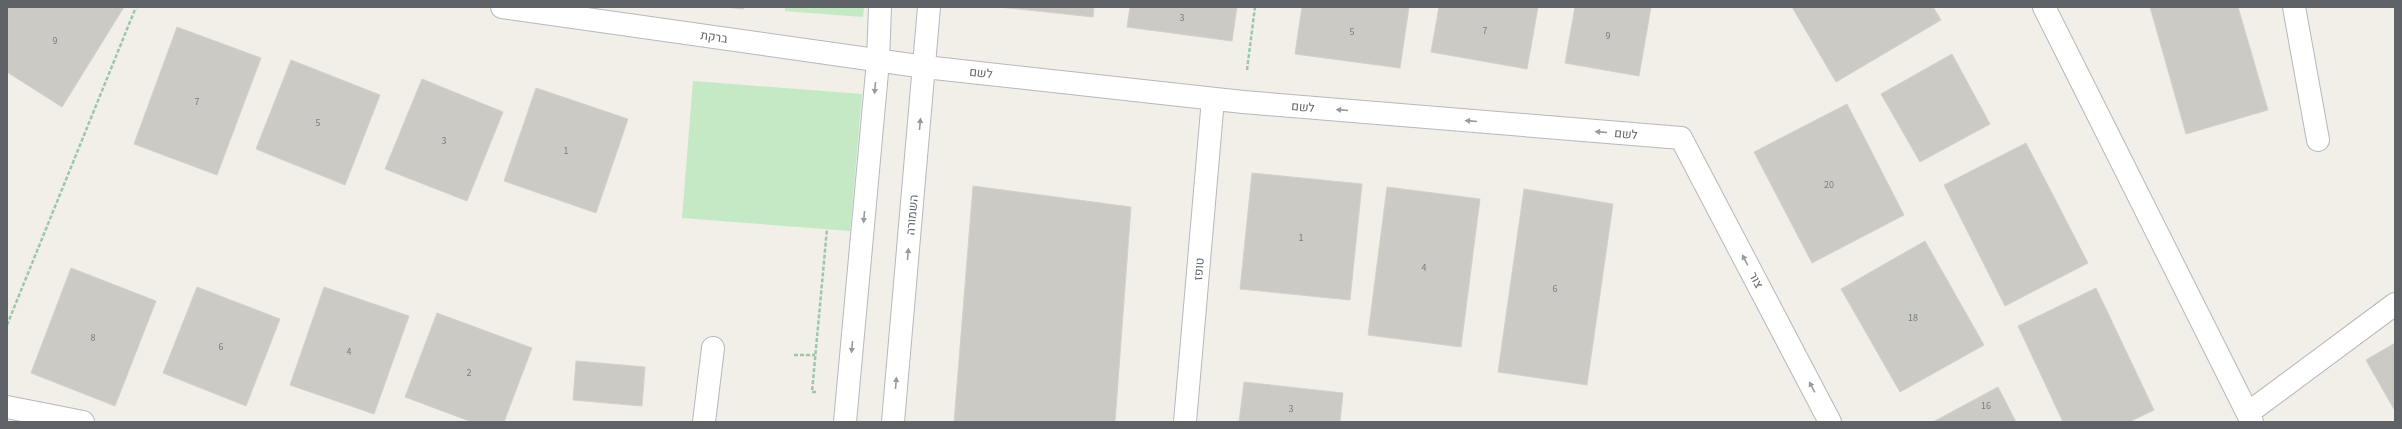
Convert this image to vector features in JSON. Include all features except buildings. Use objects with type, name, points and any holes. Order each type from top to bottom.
[{"type":"street","points":[[845,422],[878,61],[880,7]]},
{"type":"street","name":"השמורה","points":[[892,422],[925,67],[929,7]]},
{"type":"street","points":[[2044,7],[2250,418],[2395,304]]},
{"type":"street","points":[[2294,7],[2318,140]]},
{"type":"street","name":"ברקת","points":[[514,8],[925,67]]},
{"type":"street","name":"לשם","points":[[925,67],[1213,108],[1243,102],[1681,138]]},
{"type":"street","name":"טופז","points":[[1185,422],[1213,108]]},
{"type":"street","name":"צור","points":[[1681,138],[1830,422]]},
{"type":"street","points":[[704,422],[713,348]]},
{"type":"street","points":[[7,407],[83,422]]},
{"type":"path","points":[[7,325],[136,7]]},
{"type":"path","points":[[1243,102],[1255,7]]},
{"type":"path","points":[[819,392],[812,392],[827,229]]},
{"type":"path","points":[[794,355],[815,355]]},
{"type":"green space","points":[[785,7],[864,7],[863,17],[785,11]]},
{"type":"green space","points":[[693,81],[862,94],[850,231],[682,218]]}]
